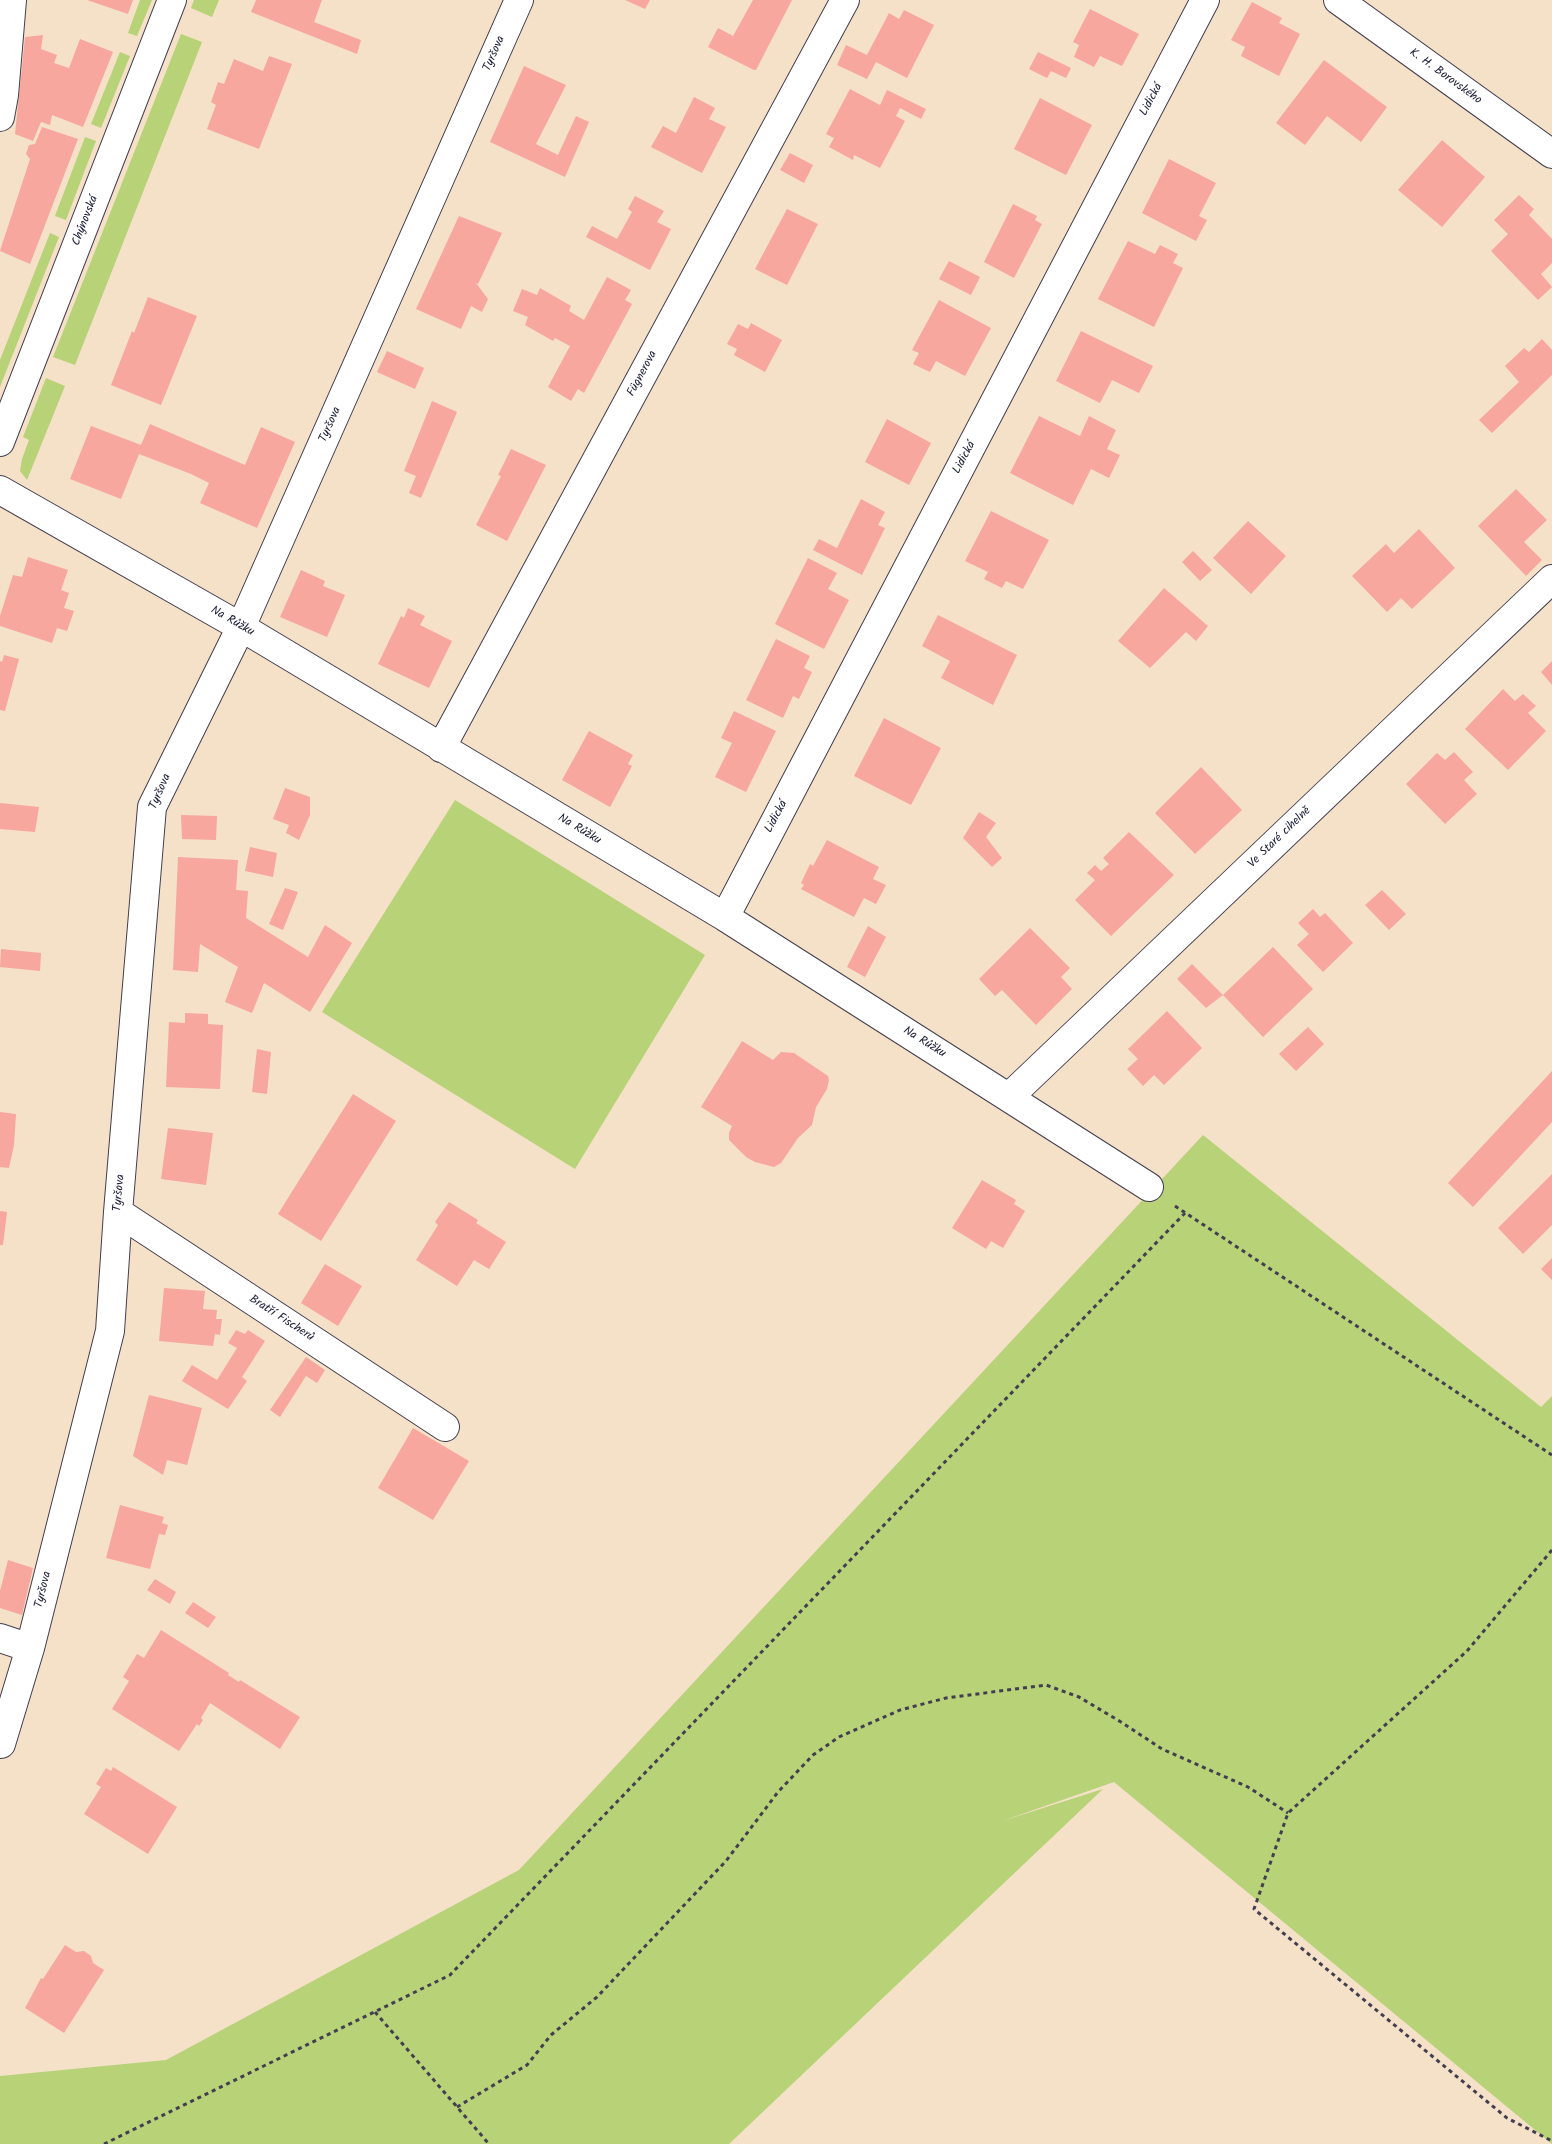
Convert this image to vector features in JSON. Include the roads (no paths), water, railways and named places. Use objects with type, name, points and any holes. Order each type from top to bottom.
[{"type":"street","points":[[0,117],[4,95],[12,0]]},
{"type":"street","name":"Chýnovská","points":[[0,442],[172,0]]},
{"type":"street","name":"Tyršova","points":[[1,1744],[30,1648],[110,1331],[118,1212],[152,807],[241,627],[519,0]]},
{"type":"street","name":"Fügnerova","points":[[441,748],[845,0]]},
{"type":"street","name":"Lidická","points":[[725,917],[1205,0]]},
{"type":"street","name":"K. H. Borovského","points":[[1338,0],[1552,154]]},
{"type":"street","name":"Na Růžku","points":[[0,490],[241,627],[725,917],[1149,1187]]},
{"type":"street","name":"Ve Staré cihelně","points":[[1009,1097],[1552,579]]},
{"type":"street","name":"Bratří Fischerů","points":[[118,1212],[445,1427]]},
{"type":"street","points":[[0,1638],[30,1648]]}]
